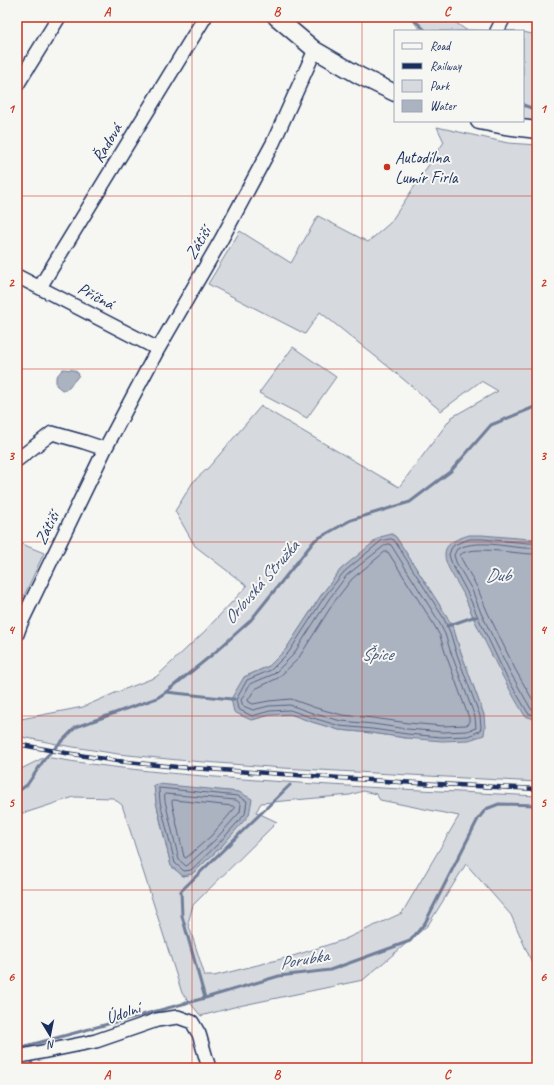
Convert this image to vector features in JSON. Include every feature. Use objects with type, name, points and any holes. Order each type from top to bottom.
[{"type":"main road","points":[[276,17],[315,50],[360,76],[394,93]]},
{"type":"main road","points":[[484,122],[537,130]]},
{"type":"street","points":[[17,85],[59,17]]},
{"type":"street","name":"Řadová","points":[[40,287],[205,17]]},
{"type":"street","points":[[498,30],[504,17]]},
{"type":"street","name":"Zátiší","points":[[18,626],[105,449],[158,349],[221,240],[272,143],[315,50]]},
{"type":"street","name":"Příčná","points":[[17,276],[158,349]]},
{"type":"street","points":[[17,460],[52,433],[105,449]]},
{"type":"street","name":"Údolní","points":[[17,1057],[96,1041],[157,1020],[178,1017],[192,1022],[199,1034],[209,1068]]},
{"type":"green space","points":[[410,17],[448,17],[466,30],[420,30]]},
{"type":"green space","points":[[524,32],[537,35],[537,124],[524,121]]},
{"type":"green space","points":[[437,127],[508,143],[537,145],[537,539],[529,539],[464,594],[473,617],[483,636],[534,720],[537,720],[537,782],[283,768],[178,760],[118,754],[17,736],[17,656],[19,648],[21,719],[83,707],[156,677],[203,633],[247,586],[195,546],[175,511],[193,482],[208,468],[261,406],[399,487],[452,417],[498,391],[481,381],[441,411],[320,312],[305,334],[208,284],[240,231],[291,263],[318,216],[368,242],[390,223],[444,142]],"holes":[[[392,534],[396,537],[454,630],[484,715],[406,738],[339,730],[290,714],[270,715],[252,720],[244,677],[269,666],[286,649],[322,594],[341,569]]]},
{"type":"green space","points":[[293,347],[336,377],[307,418],[259,393]]},
{"type":"green space","points":[[17,542],[44,553],[17,611]]},
{"type":"green space","points":[[45,757],[124,768],[203,776],[326,785],[537,796],[537,974],[511,915],[466,864],[428,925],[363,980],[234,1007],[201,1016],[182,993],[122,805],[113,798],[74,797],[28,812],[17,814],[17,771]],"holes":[[[154,785],[239,792],[222,846],[192,874],[183,876],[171,866],[156,802]],[[363,791],[376,794],[380,800],[459,816],[402,913],[343,940],[293,956],[214,976],[205,976],[188,923],[193,905],[277,822],[256,812],[261,803],[350,795]]]},
{"type":"water","points":[[63,369],[74,370],[79,375],[66,390],[62,390],[56,385],[56,377]]},
{"type":"water","name":"Špice","points":[[392,534],[396,537],[454,630],[484,715],[484,735],[469,740],[442,741],[406,738],[339,730],[290,714],[270,715],[251,720],[234,712],[231,699],[244,677],[269,666],[286,649],[322,594],[341,569],[380,537]]},
{"type":"water","name":"Dub","points":[[469,535],[537,539],[537,720],[525,716],[518,704],[492,656],[445,558],[447,546],[454,541]]},
{"type":"water","points":[[159,784],[239,792],[252,799],[249,815],[222,846],[192,874],[183,876],[171,866],[156,802],[154,785]]},
{"type":"waterway","points":[[411,17],[425,30]]},
{"type":"waterway","points":[[524,105],[537,110]]},
{"type":"waterway","name":"Orlovská Stružka","points":[[17,792],[27,785],[46,757],[76,727],[157,698],[213,654],[250,621],[315,540],[351,520],[410,502],[451,471],[491,425],[537,406]]},
{"type":"waterway","points":[[447,626],[476,617]]},
{"type":"waterway","points":[[166,692],[234,699]]},
{"type":"waterway","points":[[205,998],[182,916],[181,891],[290,785]]},
{"type":"waterway","name":"Porubka","points":[[27,1051],[26,1046],[205,998],[279,976],[330,970],[410,941],[425,923],[478,819],[486,809],[499,804],[537,805]]},
{"type":"waterway","points":[[17,1048],[26,1046]]},
{"type":"waterway","name":"Porubka","points":[[30,1058],[33,1068]]},
{"type":"railway","points":[[17,744],[117,761],[177,767],[399,782],[537,789]]},
{"type":"place","name":"Autodílna Lumír Firla","points":[[387,167]]}]
